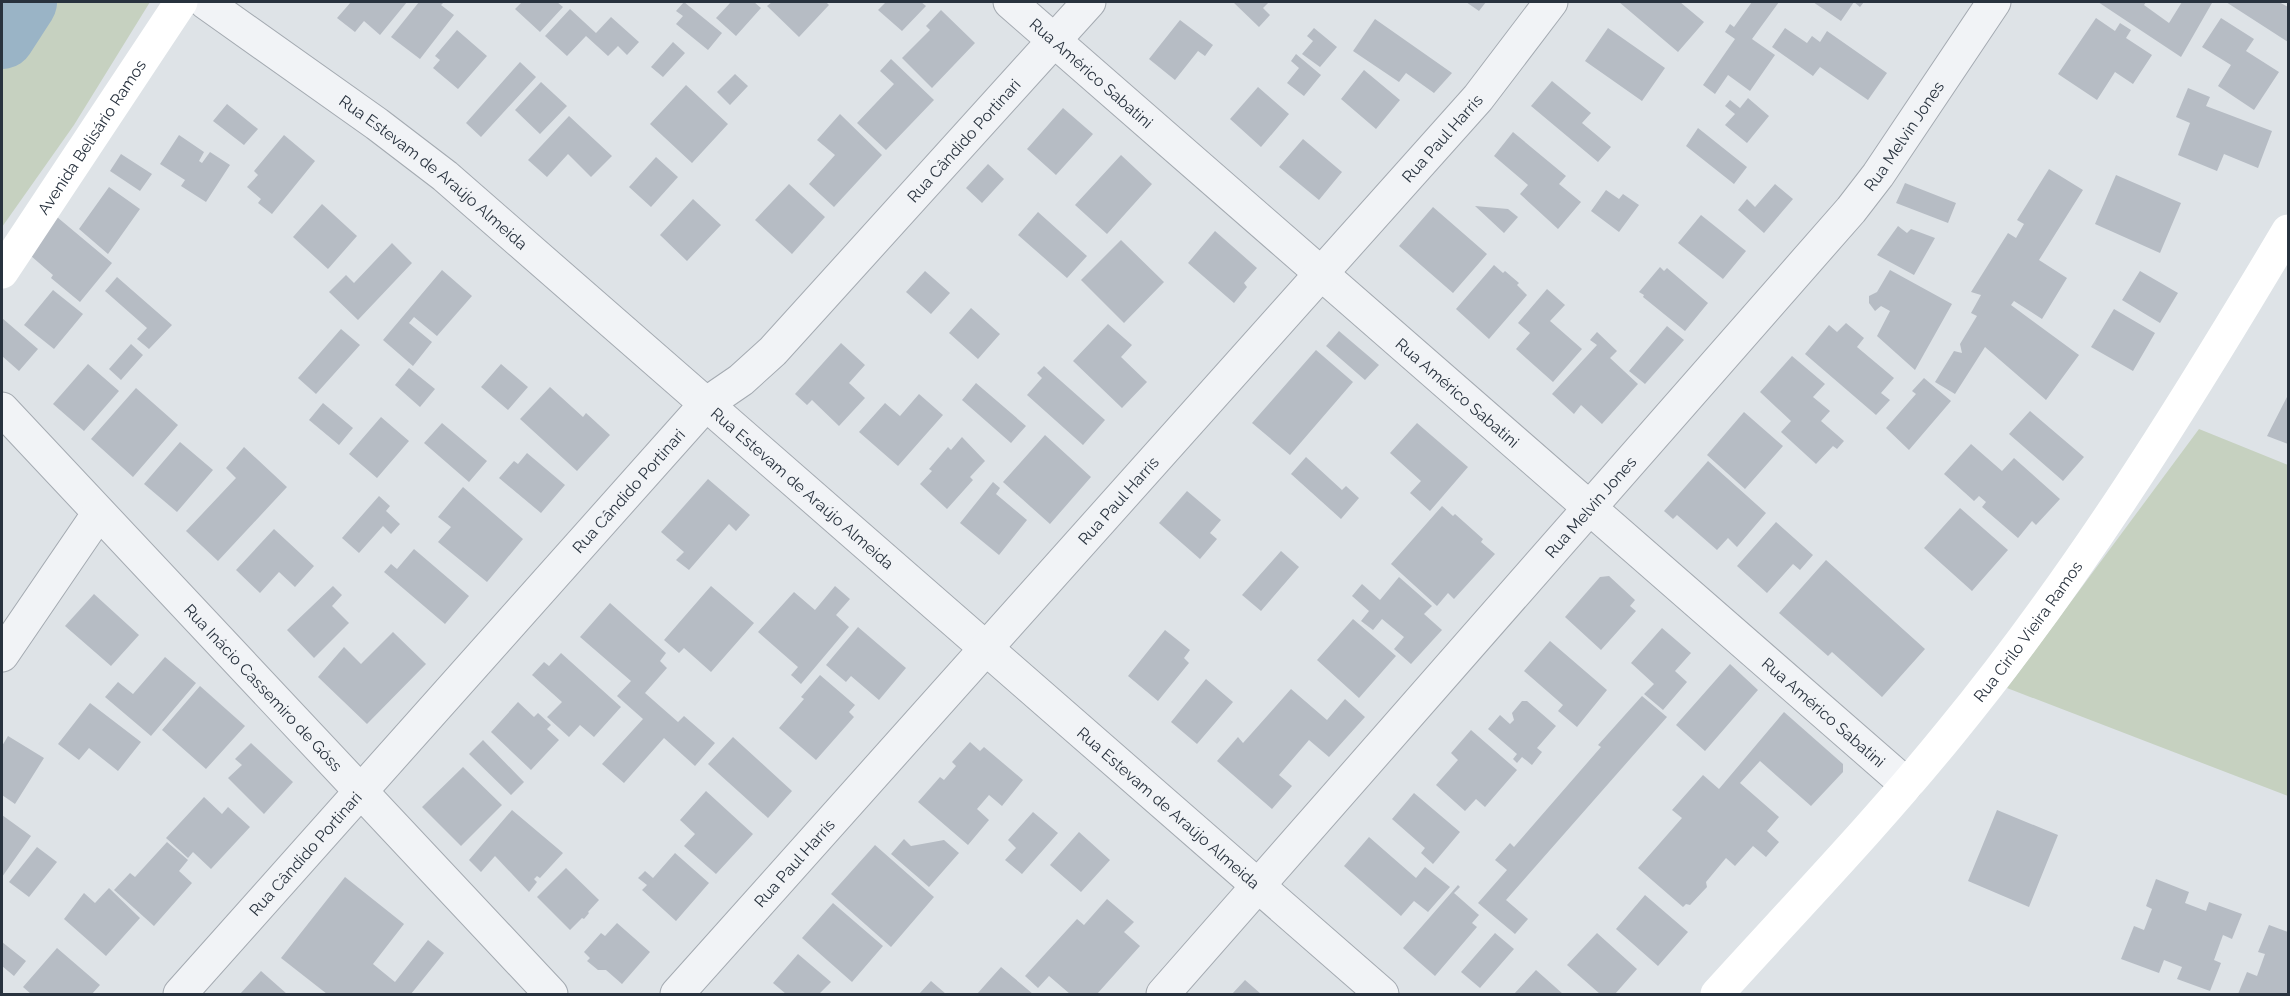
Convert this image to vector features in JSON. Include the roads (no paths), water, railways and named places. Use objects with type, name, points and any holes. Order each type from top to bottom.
[{"type":"main road","name":"Avenida Belisário Ramos","points":[[2,272],[181,2]]},
{"type":"main road","name":"Rua Cirilo Vieira Ramos","points":[[1717,994],[1951,732],[2054,597],[2198,382],[2289,231]]},
{"type":"street","name":"Rua Estevam de Araújo Almeida","points":[[205,2],[377,124],[445,177],[1383,994]]},
{"type":"street","name":"Rua Américo Sabatini","points":[[1010,2],[1906,784]]},
{"type":"street","name":"Rua Cândido Portinari","points":[[180,994],[706,404],[741,380],[773,351],[1089,2]]},
{"type":"street","name":"Rua Paul Harris","points":[[677,994],[1478,98],[1551,2]]},
{"type":"street","name":"Rua Melvin Jones","points":[[1163,994],[1851,210],[1878,175],[1994,2]]},
{"type":"street","name":"Rua Inácio Cassemiro de Góss","points":[[2,409],[551,994]]},
{"type":"street","points":[[2,655],[99,513]]},
{"type":"waterway","points":[[2,36],[24,2]]}]
